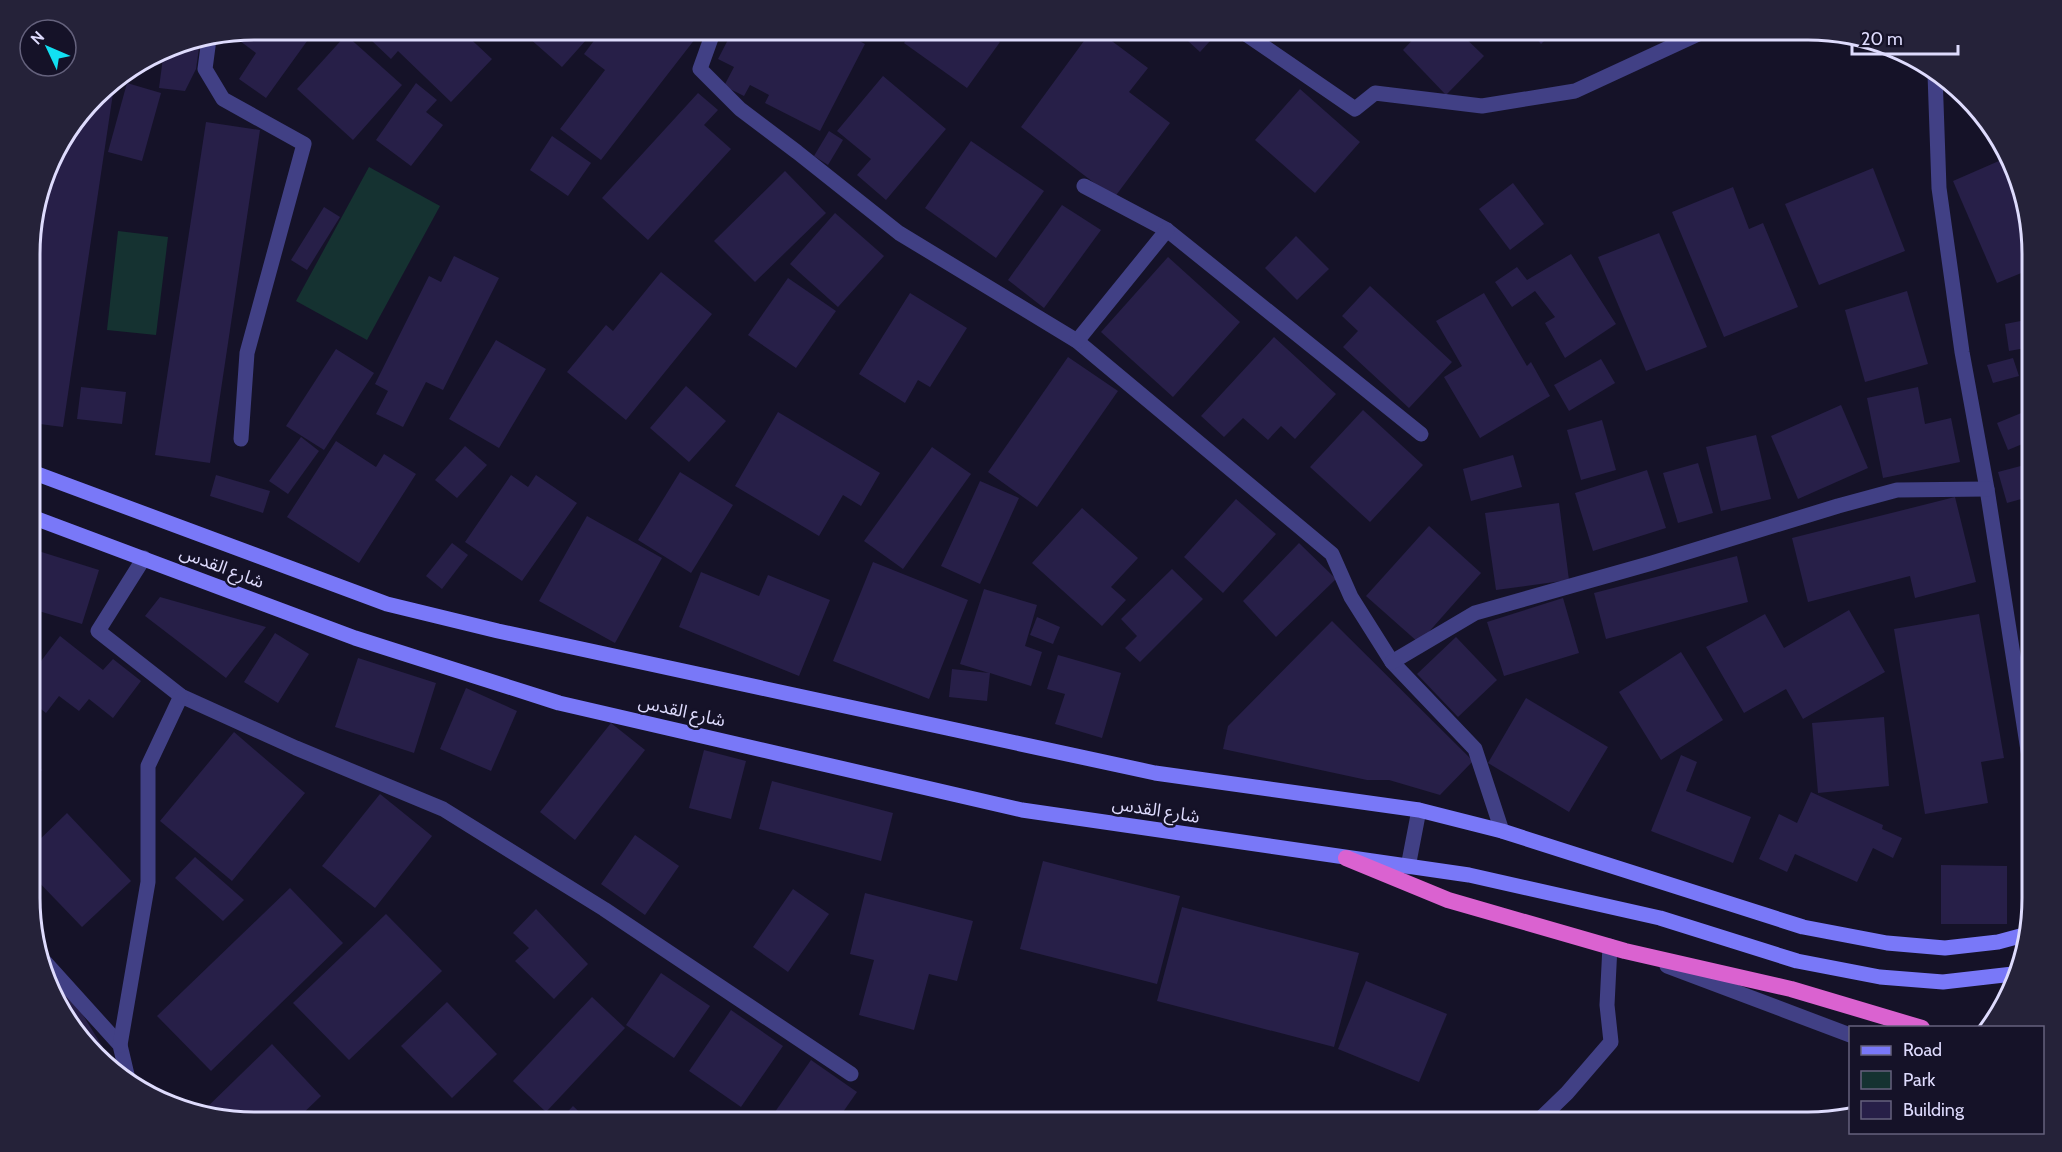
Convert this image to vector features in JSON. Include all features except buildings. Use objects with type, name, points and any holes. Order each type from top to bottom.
[{"type":"highway","points":[[1346,858],[1448,900],[1617,948],[1791,989],[1915,1026]]},
{"type":"main road","name":"شارع القدس","points":[[40,475],[387,604],[509,633],[1155,773],[1419,810],[1502,831],[1803,927],[1887,943],[1945,948],[1998,942],[2017,937]]},
{"type":"main road","name":"شارع القدس","points":[[40,520],[355,638],[559,703],[1022,810],[1468,875],[1660,918],[1797,961],[1880,978],[1943,982],[2007,975]]},
{"type":"street","points":[[710,40],[700,69],[740,109],[899,233],[1077,341],[1332,554],[1351,597],[1392,662],[1475,749],[1502,831]]},
{"type":"street","points":[[1255,40],[1355,109],[1376,93],[1482,106],[1575,91],[1685,40]]},
{"type":"street","points":[[208,46],[206,69],[223,99],[304,144],[246,353],[241,439]]},
{"type":"street","points":[[1935,83],[1939,188],[1962,352],[1987,489],[2022,710]]},
{"type":"street","points":[[1084,186],[1167,230],[1421,434]]},
{"type":"street","points":[[1077,341],[1167,230]]},
{"type":"street","points":[[1392,662],[1475,613],[1652,563],[1838,506],[1897,490],[1987,489]]},
{"type":"street","points":[[144,558],[98,632],[181,696],[296,748],[443,809],[604,909],[851,1074]]},
{"type":"street","points":[[125,1068],[120,1045],[148,882],[148,766],[181,696]]},
{"type":"street","points":[[1408,867],[1419,810]]},
{"type":"street","points":[[1547,1112],[1611,1042],[1607,1005],[1617,948],[1849,1034]]},
{"type":"street","points":[[55,973],[120,1045]]},
{"type":"green space","points":[[369,167],[440,206],[367,340],[296,301]]},
{"type":"green space","points":[[118,231],[168,237],[156,335],[107,330]]}]
